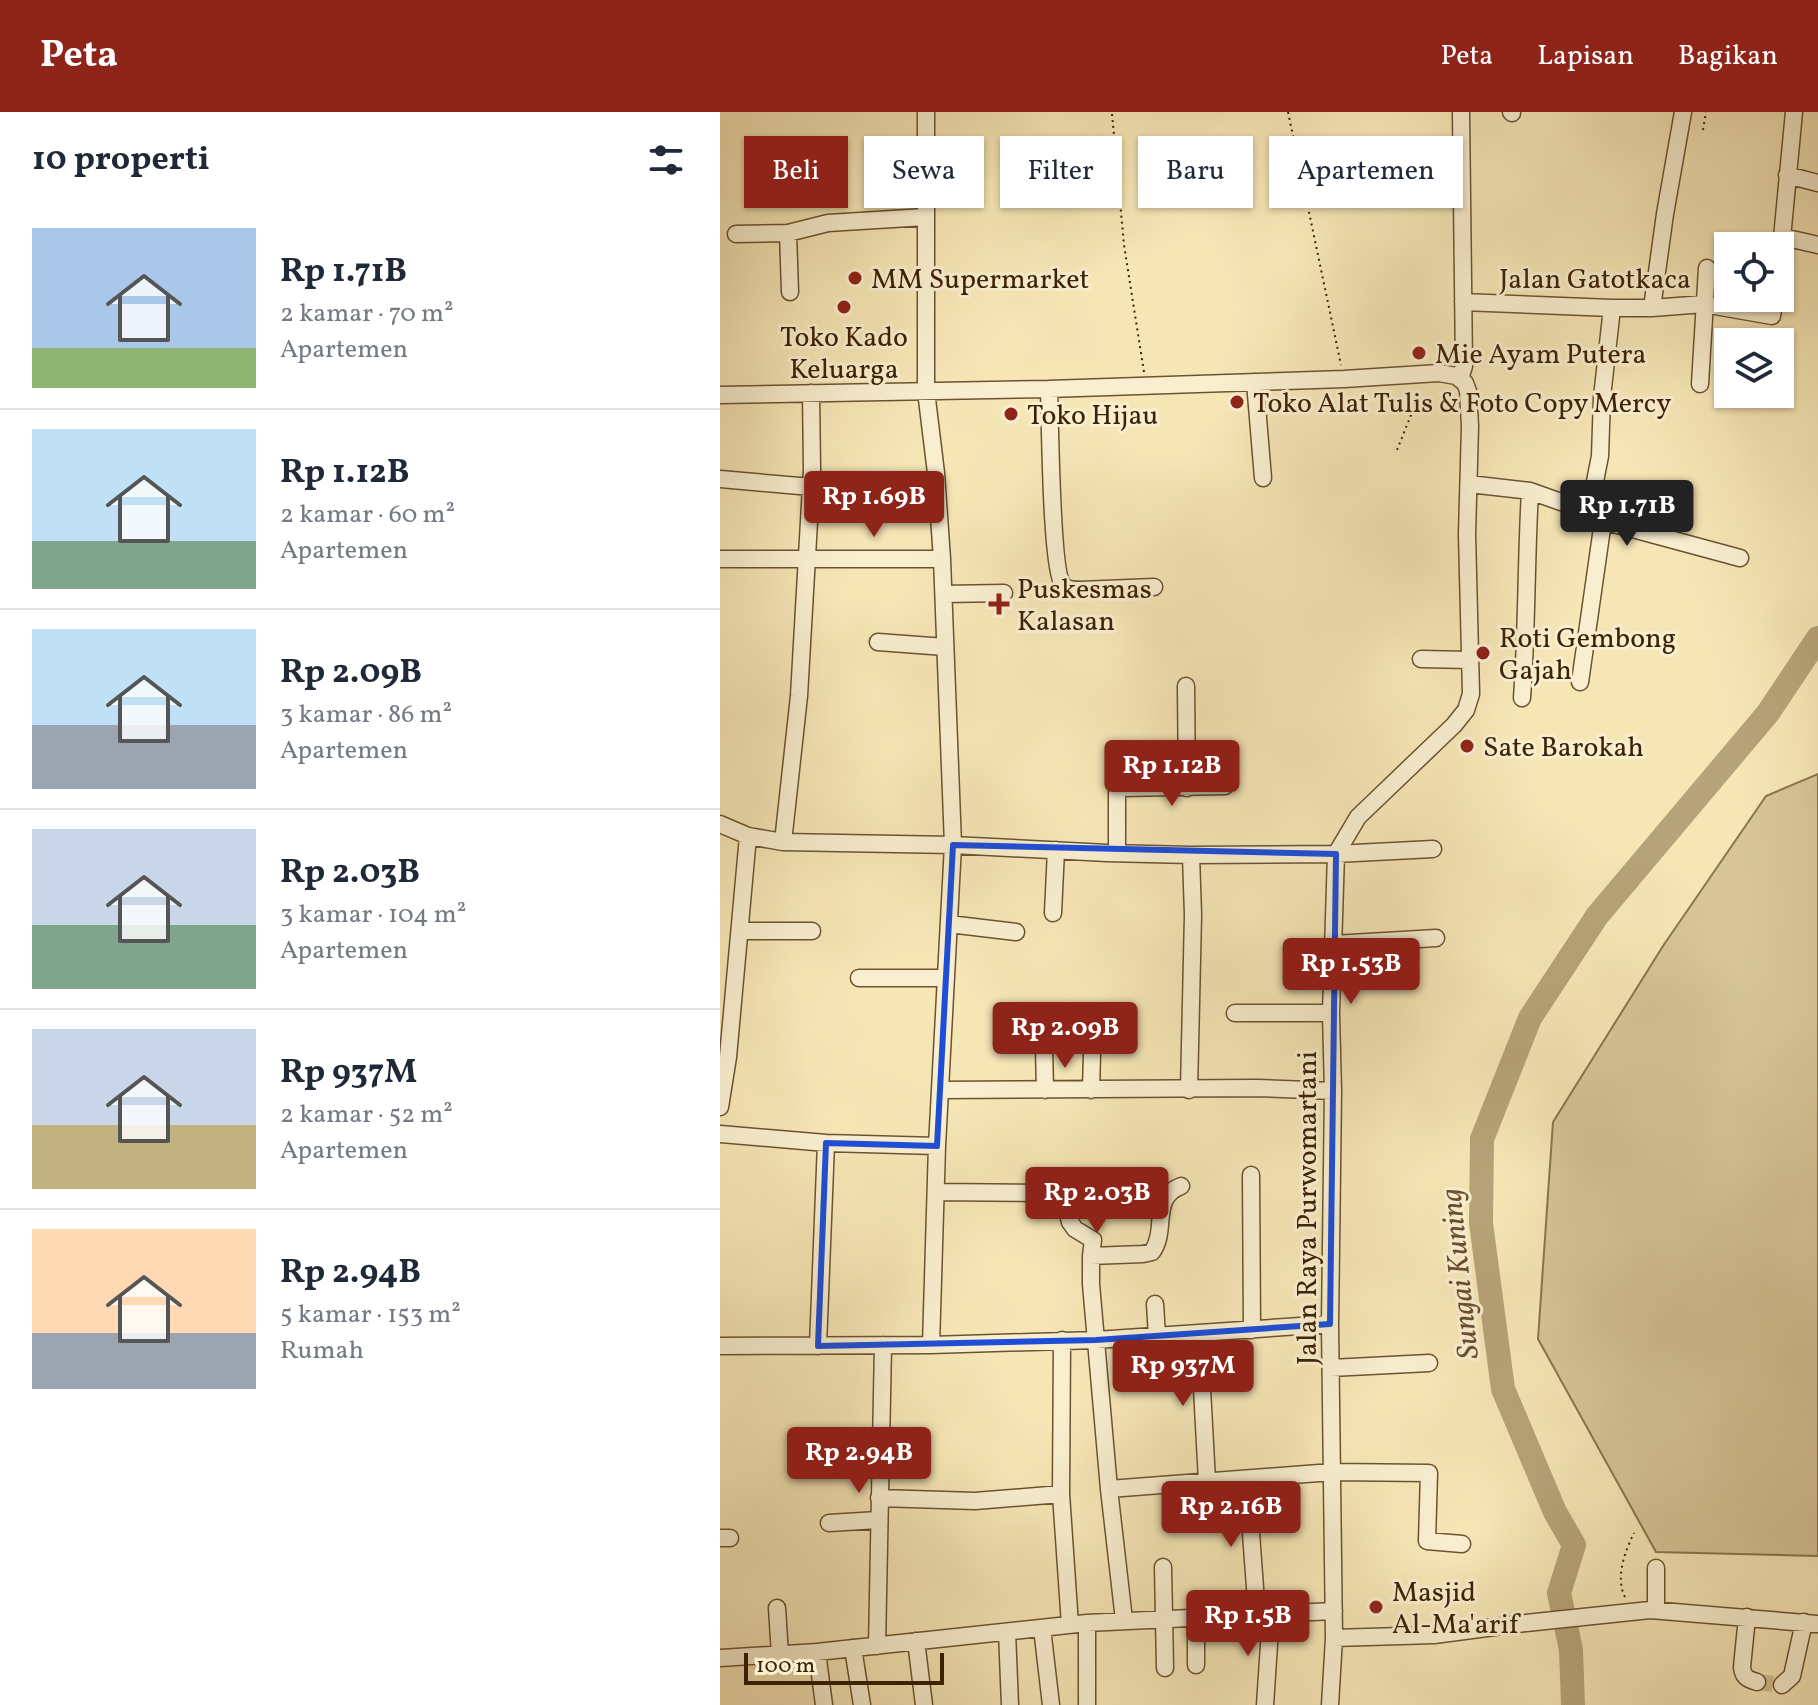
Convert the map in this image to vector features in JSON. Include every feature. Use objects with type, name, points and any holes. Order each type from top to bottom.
[{"type":"street","points":[[926,112],[926,391],[942,559],[953,845],[937,1146],[931,1345]]},
{"type":"street","name":"Jalan Raya Purwomartani","points":[[1330,1705],[1334,1638],[1330,1324],[1331,1013],[1336,854],[1358,817],[1454,725],[1466,710],[1471,694],[1467,534],[1470,426],[1468,391],[1460,379],[1464,366],[1461,112]]},
{"type":"street","points":[[1652,308],[1683,112]]},
{"type":"street","points":[[1782,232],[1794,112]]},
{"type":"street","points":[[1787,175],[1818,183]]},
{"type":"street","points":[[736,234],[788,233],[828,223],[925,217]]},
{"type":"street","points":[[788,233],[790,292]]},
{"type":"street","points":[[1794,248],[1818,245]]},
{"type":"street","points":[[1700,384],[1707,268]]},
{"type":"street","name":"Jalan Gatotkaca","points":[[1463,302],[1612,308],[1714,306]]},
{"type":"street","points":[[1580,682],[1612,308]]},
{"type":"street","name":"Jalan Gatotkaca","points":[[1749,312],[1772,316],[1773,312]]},
{"type":"street","points":[[720,395],[1049,389],[1427,374],[1448,374],[1460,379]]},
{"type":"street","points":[[1255,382],[1263,478]]},
{"type":"street","points":[[1049,389],[1054,526],[1059,575],[1063,585],[1070,590],[1154,587]]},
{"type":"street","points":[[783,842],[799,696],[811,487],[811,393]]},
{"type":"street","points":[[720,479],[811,487]]},
{"type":"street","points":[[1469,484],[1530,491],[1596,516],[1740,558]]},
{"type":"street","points":[[1522,698],[1530,491]]},
{"type":"street","points":[[720,559],[942,559]]},
{"type":"street","points":[[944,594],[1004,593]]},
{"type":"street","points":[[878,642],[945,647]]},
{"type":"street","points":[[1421,659],[1470,660]]},
{"type":"street","points":[[1186,686],[1187,788]]},
{"type":"street","points":[[1117,853],[1117,789],[1225,786]]},
{"type":"street","points":[[720,824],[748,836],[783,842],[953,845],[1191,855],[1336,854],[1433,849]]},
{"type":"street","points":[[720,1107],[748,836]]},
{"type":"street","points":[[1053,913],[1056,850]]},
{"type":"street","points":[[1189,1090],[1193,915],[1191,855]]},
{"type":"street","points":[[949,924],[1016,932]]},
{"type":"street","points":[[740,931],[812,931]]},
{"type":"street","points":[[1334,944],[1436,938]]},
{"type":"street","points":[[859,978],[946,978]]},
{"type":"street","points":[[1235,1013],[1331,1013]]},
{"type":"street","points":[[1044,1047],[1045,1090]]},
{"type":"street","points":[[1091,1090],[1092,1054]]},
{"type":"street","points":[[941,1090],[1257,1088],[1333,1091]]},
{"type":"street","points":[[720,1134],[826,1143],[937,1146]]},
{"type":"street","points":[[818,1346],[826,1143]]},
{"type":"street","points":[[1251,1175],[1252,1330]]},
{"type":"street","points":[[1091,1256],[1152,1252],[1157,1245],[1164,1199],[1170,1190],[1181,1186]]},
{"type":"street","points":[[936,1192],[1063,1193],[1070,1222],[1075,1229],[1093,1240],[1090,1270],[1124,1620]]},
{"type":"street","points":[[1155,1304],[1157,1336]]},
{"type":"street","points":[[720,1346],[1096,1340],[1330,1324]]},
{"type":"street","points":[[1199,1333],[1207,1481]]},
{"type":"street","points":[[1062,1340],[1061,1494],[1070,1625]]},
{"type":"street","points":[[877,1646],[883,1345]]},
{"type":"street","points":[[1331,1368],[1429,1363]]},
{"type":"street","points":[[1109,1489],[1332,1472],[1429,1473],[1426,1540],[1462,1544]]},
{"type":"street","points":[[1247,1479],[1264,1615],[1265,1705]]},
{"type":"street","points":[[879,1498],[975,1501],[1061,1494]]},
{"type":"street","points":[[829,1523],[878,1520]]},
{"type":"street","points":[[1163,1567],[1165,1668]]},
{"type":"street","points":[[1656,1568],[1656,1610]]},
{"type":"street","points":[[777,1608],[780,1655]]},
{"type":"street","points":[[1334,1638],[1434,1635],[1635,1610],[1811,1623],[1792,1676],[1782,1685]]},
{"type":"street","points":[[720,1658],[817,1652],[1124,1620],[1334,1611]]},
{"type":"street","points":[[1747,1617],[1743,1674],[1757,1682]]},
{"type":"street","points":[[1196,1618],[1196,1665]]},
{"type":"street","points":[[1087,1623],[1087,1705]]},
{"type":"street","points":[[1042,1628],[1051,1705]]},
{"type":"street","points":[[1007,1632],[1010,1705]]},
{"type":"street","points":[[916,1641],[924,1705]]},
{"type":"street","points":[[853,1648],[862,1705]]},
{"type":"street","points":[[817,1652],[824,1705]]},
{"type":"path","points":[[1288,112],[1344,379]]},
{"type":"path","points":[[1703,130],[1706,112]]},
{"type":"path","points":[[1112,114],[1124,245],[1146,385]]},
{"type":"path","points":[[1397,450],[1427,374]]},
{"type":"path","points":[[1634,1533],[1620,1574],[1622,1593],[1635,1610]]},
{"type":"highlighted area","points":[[953,845],[1336,854],[1330,1324],[1096,1340],[818,1346],[826,1143],[937,1146]]},
{"type":"shaded area","points":[[1818,774],[1818,1556],[1656,1552],[1538,1339],[1553,1122],[1663,946],[1766,796]]},
{"type":"waterway","name":"Sungai Kuning","points":[[1573,1705],[1571,1650],[1559,1593],[1574,1545],[1555,1512],[1503,1389],[1481,1223],[1482,1139],[1530,1018],[1597,916],[1768,713],[1818,638]]},
{"type":"tunnel","points":[[1757,1682],[1782,1685]]},
{"type":"place","name":"MM Supermarket","points":[[855,278]]},
{"type":"place","name":"Toko Kado Keluarga","points":[[844,307]]},
{"type":"place","name":"Mie Ayam Putera","points":[[1419,353]]},
{"type":"place","name":"Toko Alat Tulis & Foto Copy Mercy","points":[[1237,402]]},
{"type":"place","name":"Toko Hijau","points":[[1011,414]]},
{"type":"place","name":"Puskesmas Kalasan","points":[[999,604]]},
{"type":"place","name":"Roti Gembong Gajah","points":[[1483,653]]},
{"type":"place","name":"Sate Barokah","points":[[1467,746]]},
{"type":"place","name":"Masjid Al-Ma'arif","points":[[1376,1607]]}]
